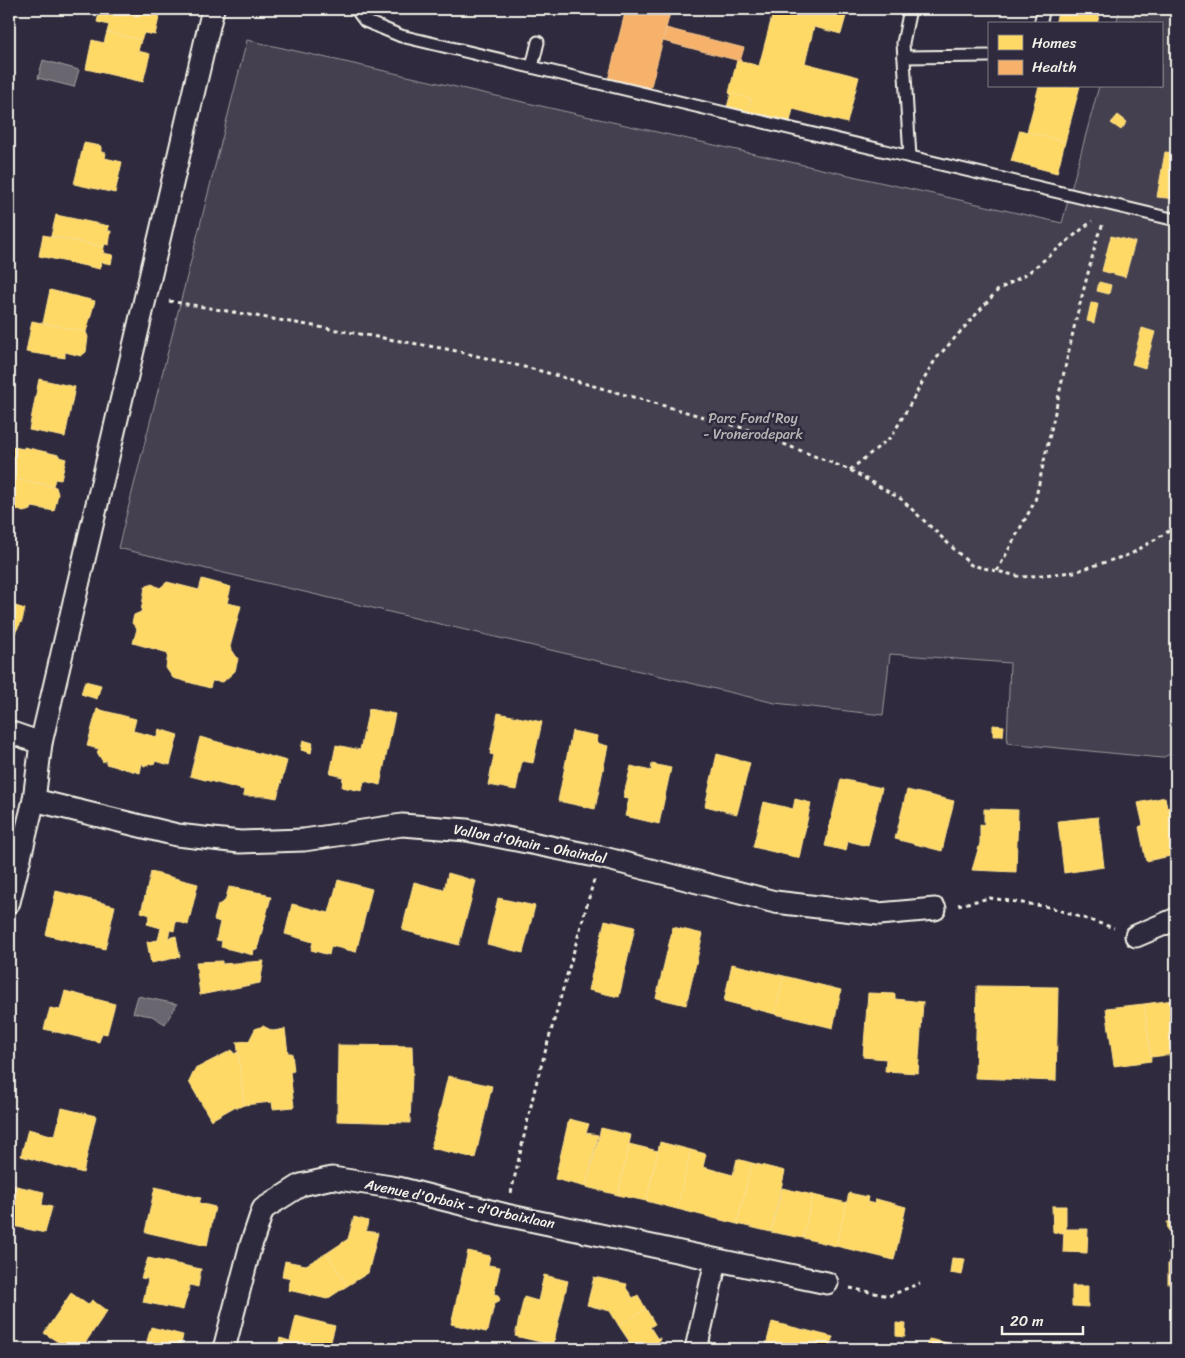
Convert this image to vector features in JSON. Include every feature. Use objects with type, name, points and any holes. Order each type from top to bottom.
[{"type":"street","points":[[9,902],[34,800],[41,743],[213,9]]},
{"type":"street","points":[[9,732],[41,743]]},
{"type":"street","name":"Vallon d'Ohain - Ohaindal","points":[[34,800],[177,836],[240,842],[304,840],[402,825],[467,830],[600,858],[775,902],[879,914],[935,909]]},
{"type":"street","points":[[1136,936],[1176,919]]},
{"type":"street","name":"Avenue d'Orbaix - d'Orbaixlaan","points":[[224,1349],[250,1248],[263,1209],[301,1185],[332,1178],[398,1188],[506,1215],[836,1285]]},
{"type":"street","points":[[696,1349],[716,1260]]},
{"type":"lane","points":[[356,9],[366,21],[401,36],[1176,220]]},
{"type":"lane","points":[[910,9],[903,43],[910,157]]},
{"type":"lane","points":[[1041,22],[1044,9]]},
{"type":"lane","points":[[532,67],[538,42]]},
{"type":"lane","points":[[904,57],[988,56]]},
{"type":"path","points":[[850,470],[892,436],[935,360],[998,290],[1028,273],[1112,205]]},
{"type":"path","points":[[997,571],[1035,501],[1098,235],[1112,205]]},
{"type":"path","points":[[172,302],[452,350],[528,368],[743,428],[850,470],[901,500],[971,565],[1022,577],[1074,572],[1131,554],[1169,531],[1176,521]]},
{"type":"path","points":[[506,1215],[536,1084],[600,858]]},
{"type":"path","points":[[935,909],[990,898],[1049,907],[1136,936]]},
{"type":"path","points":[[836,1285],[889,1296],[920,1283]]},
{"type":"green space","name":"Parc Fond'Roy - Vronerodepark","points":[[1120,9],[1176,9],[1176,751],[1162,758],[1007,743],[1010,663],[890,654],[883,715],[775,703],[118,548],[247,40],[1062,223],[1098,88],[1162,88],[1162,22],[1117,22]]},
{"type":"shaded area","points":[[43,60],[79,70],[74,87],[38,78]]},
{"type":"shaded area","points":[[138,996],[177,1004],[165,1024],[152,1016],[133,1013]]},
{"type":"building: Homes","points":[[100,9],[161,9],[155,35],[144,33],[141,40],[107,32],[109,25],[97,22]]},
{"type":"building: Homes","points":[[774,9],[848,9],[841,34],[814,27],[805,63],[859,77],[847,123],[793,109],[789,126],[747,115],[751,99],[729,93],[737,60],[759,66]]},
{"type":"building: Homes","points":[[1059,9],[1101,9],[1098,22],[1056,22]]},
{"type":"building: Homes","points":[[107,32],[141,40],[138,51],[150,54],[143,82],[86,69],[92,40],[104,43]]},
{"type":"building: Homes","points":[[1038,88],[1079,88],[1065,142],[1027,132]]},
{"type":"building: Homes","points":[[731,93],[751,99],[747,112],[727,107]]},
{"type":"building: Homes","points":[[1118,115],[1127,122],[1121,130],[1111,123]]},
{"type":"building: Homes","points":[[1020,130],[1065,142],[1057,173],[1011,161]]},
{"type":"building: Homes","points":[[84,143],[101,146],[101,152],[106,153],[105,158],[122,162],[115,193],[74,184]]},
{"type":"building: Homes","points":[[1165,152],[1176,153],[1176,199],[1157,197]]},
{"type":"building: Homes","points":[[56,215],[109,226],[108,231],[111,231],[109,245],[105,244],[104,247],[51,236]]},
{"type":"building: Homes","points":[[9,232],[14,233],[12,243],[9,242]]},
{"type":"building: Homes","points":[[43,235],[104,247],[103,253],[113,255],[111,264],[101,262],[100,269],[39,256]]},
{"type":"building: Homes","points":[[1111,236],[1135,242],[1125,277],[1102,271]]},
{"type":"building: Homes","points":[[1099,282],[1111,285],[1109,294],[1097,291]]},
{"type":"building: Homes","points":[[50,290],[95,301],[86,332],[43,323]]},
{"type":"building: Homes","points":[[1091,303],[1098,304],[1094,323],[1087,321]]},
{"type":"building: Homes","points":[[32,321],[86,332],[88,337],[86,352],[81,356],[65,352],[65,358],[26,352]]},
{"type":"building: Homes","points":[[1142,328],[1155,332],[1145,368],[1132,364]]},
{"type":"building: Homes","points":[[39,379],[75,387],[65,437],[29,430]]},
{"type":"building: Homes","points":[[9,446],[24,449],[24,447],[59,455],[59,457],[66,459],[61,480],[55,479],[53,486],[9,478]]},
{"type":"building: Homes","points":[[9,478],[56,487],[58,494],[54,511],[32,507],[31,510],[23,512],[9,506]]},
{"type":"building: Homes","points":[[202,579],[231,587],[227,603],[241,606],[230,647],[238,659],[235,671],[223,682],[212,681],[210,688],[173,678],[166,668],[168,653],[133,643],[137,629],[132,623],[134,615],[141,612],[145,587],[152,584],[160,588],[167,582],[199,590]]},
{"type":"building: Homes","points":[[9,604],[25,609],[22,621],[12,638],[9,638]]},
{"type":"building: Homes","points":[[85,681],[101,685],[97,699],[81,694]]},
{"type":"building: Homes","points":[[97,709],[136,719],[133,731],[157,737],[159,729],[178,735],[170,765],[155,761],[155,763],[144,766],[142,763],[140,773],[106,764],[106,760],[103,762],[97,752],[99,749],[87,746]]},
{"type":"building: Homes","points":[[369,709],[395,714],[380,785],[364,781],[362,791],[342,787],[343,777],[330,774],[336,745],[360,750]]},
{"type":"building: Homes","points":[[498,713],[542,722],[533,763],[522,761],[516,790],[488,785],[494,755],[490,754]]},
{"type":"building: Homes","points":[[993,725],[1004,726],[1003,736],[993,736]]},
{"type":"building: Homes","points":[[572,731],[598,736],[597,743],[608,746],[595,809],[558,801]]},
{"type":"building: Homes","points":[[200,737],[287,761],[277,798],[243,796],[244,790],[190,776]]},
{"type":"building: Homes","points":[[303,740],[313,743],[311,753],[301,750]]},
{"type":"building: Homes","points":[[717,754],[750,763],[737,814],[705,806]]},
{"type":"building: Homes","points":[[652,764],[671,768],[659,824],[625,816],[629,799],[623,798],[631,766],[651,771]]},
{"type":"building: Homes","points":[[841,779],[882,788],[868,846],[848,841],[846,851],[825,846]]},
{"type":"building: Homes","points":[[907,790],[954,801],[942,851],[895,839]]},
{"type":"building: Homes","points":[[1165,797],[1167,808],[1176,805],[1176,855],[1146,861],[1139,827],[1143,825],[1138,803]]},
{"type":"building: Homes","points":[[795,799],[811,803],[799,858],[753,847],[764,802],[793,809]]},
{"type":"building: Homes","points":[[984,809],[1018,810],[1016,872],[972,870],[980,843],[980,824],[984,825]]},
{"type":"building: Homes","points":[[1098,817],[1104,867],[1064,873],[1058,821]]},
{"type":"building: Homes","points":[[151,872],[198,884],[188,925],[176,921],[174,931],[170,930],[168,938],[176,936],[180,957],[151,963],[147,942],[158,940],[161,928],[147,924],[150,915],[141,912]]},
{"type":"building: Homes","points":[[448,873],[476,881],[459,945],[402,930],[414,882],[444,890]]},
{"type":"building: Homes","points":[[338,880],[372,889],[356,952],[331,946],[329,955],[311,950],[313,942],[285,934],[292,904],[329,913]]},
{"type":"building: Homes","points":[[229,887],[267,894],[266,896],[271,897],[257,950],[254,949],[253,955],[221,947],[222,941],[216,940],[220,922],[214,920],[218,905],[225,901]]},
{"type":"building: Homes","points":[[56,891],[115,906],[105,949],[46,935]]},
{"type":"building: Homes","points":[[498,898],[535,906],[523,953],[487,944]]},
{"type":"building: Homes","points":[[605,920],[635,927],[619,997],[588,990]]},
{"type":"building: Homes","points":[[673,927],[703,934],[686,1005],[656,998]]},
{"type":"building: Homes","points":[[222,961],[222,964],[264,961],[260,983],[200,995],[196,962]]},
{"type":"building: Homes","points":[[732,964],[784,976],[775,1014],[724,1001]]},
{"type":"building: Homes","points":[[784,976],[841,990],[833,1028],[775,1014]]},
{"type":"building: Homes","points":[[977,986],[1058,987],[1056,1081],[975,1078]]},
{"type":"building: Homes","points":[[65,991],[115,1004],[107,1034],[102,1033],[99,1042],[44,1029],[50,1008],[60,1010]]},
{"type":"building: Homes","points":[[868,993],[895,994],[895,999],[923,1002],[918,1073],[885,1071],[886,1059],[863,1057]]},
{"type":"building: Homes","points":[[1173,1000],[1176,1000],[1176,1028]]},
{"type":"building: Homes","points":[[1173,1000],[1176,1054],[1151,1057],[1144,1004]]},
{"type":"building: Homes","points":[[1144,1004],[1151,1061],[1114,1066],[1106,1008]]},
{"type":"building: Homes","points":[[263,1026],[273,1031],[285,1029],[288,1053],[292,1053],[294,1071],[290,1072],[294,1107],[273,1109],[272,1102],[244,1105],[237,1042],[249,1041],[255,1029]]},
{"type":"building: Homes","points":[[338,1045],[412,1046],[413,1074],[410,1123],[337,1121]]},
{"type":"building: Homes","points":[[232,1050],[234,1054],[238,1052],[244,1105],[237,1108],[236,1106],[211,1120],[189,1082],[195,1069]]},
{"type":"building: Homes","points":[[448,1076],[492,1086],[475,1158],[431,1148]]},
{"type":"building: Homes","points":[[62,1108],[96,1116],[83,1173],[21,1156],[28,1129],[55,1136]]},
{"type":"building: Homes","points":[[569,1119],[589,1124],[586,1133],[598,1135],[586,1187],[555,1179]]},
{"type":"building: Homes","points":[[601,1128],[631,1135],[618,1195],[586,1187]]},
{"type":"building: Homes","points":[[660,1142],[691,1150],[677,1209],[646,1201]]},
{"type":"building: Homes","points":[[629,1144],[658,1151],[646,1201],[618,1195]]},
{"type":"building: Homes","points":[[691,1150],[706,1154],[703,1167],[733,1175],[737,1159],[752,1163],[737,1224],[677,1209]]},
{"type":"building: Homes","points":[[752,1163],[785,1171],[771,1232],[737,1224]]},
{"type":"building: Homes","points":[[12,1185],[44,1192],[42,1205],[52,1207],[45,1233],[9,1225],[9,1197]]},
{"type":"building: Homes","points":[[155,1187],[201,1198],[199,1203],[215,1207],[207,1246],[145,1232]]},
{"type":"building: Homes","points":[[782,1188],[813,1195],[803,1238],[771,1232]]},
{"type":"building: Homes","points":[[849,1193],[868,1197],[867,1202],[875,1204],[876,1199],[906,1207],[894,1260],[836,1246]]},
{"type":"building: Homes","points":[[813,1195],[847,1203],[836,1246],[803,1238]]},
{"type":"building: Homes","points":[[1052,1206],[1066,1206],[1066,1229],[1064,1229],[1064,1233],[1053,1232]]},
{"type":"building: Homes","points":[[354,1217],[368,1221],[366,1231],[378,1233],[368,1273],[347,1286],[327,1253],[348,1239]]},
{"type":"building: Homes","points":[[1167,1222],[1176,1222],[1176,1230],[1168,1230]]},
{"type":"building: Homes","points":[[1064,1229],[1088,1229],[1087,1253],[1063,1252]]},
{"type":"building: Homes","points":[[1168,1243],[1176,1243],[1176,1254],[1168,1254]]},
{"type":"building: Homes","points":[[468,1251],[490,1256],[488,1265],[500,1267],[494,1294],[498,1295],[500,1300],[494,1305],[488,1331],[486,1332],[451,1324]]},
{"type":"building: Homes","points":[[327,1253],[347,1286],[327,1299],[288,1290],[291,1278],[282,1276],[285,1261],[306,1265]]},
{"type":"building: Homes","points":[[148,1258],[201,1269],[198,1287],[190,1285],[183,1310],[143,1302],[148,1279],[141,1278]]},
{"type":"building: Homes","points":[[952,1258],[965,1259],[962,1275],[950,1273]]},
{"type":"building: Homes","points":[[1168,1264],[1176,1264],[1176,1284],[1168,1284]]},
{"type":"building: Homes","points":[[544,1275],[568,1281],[553,1345],[515,1336],[524,1297],[538,1301]]},
{"type":"building: Homes","points":[[594,1277],[627,1284],[626,1288],[633,1298],[638,1295],[646,1309],[619,1326],[610,1311],[587,1305]]},
{"type":"building: Homes","points":[[1072,1286],[1088,1286],[1088,1307],[1072,1306]]},
{"type":"building: Homes","points":[[71,1293],[88,1305],[92,1300],[107,1311],[81,1349],[69,1349],[44,1333]]},
{"type":"building: Homes","points":[[646,1309],[655,1324],[650,1327],[657,1338],[660,1338],[657,1349],[627,1349],[629,1341],[619,1326]]},
{"type":"building: Homes","points":[[296,1316],[335,1326],[329,1349],[277,1349],[280,1338],[290,1341]]},
{"type":"building: Homes","points":[[772,1322],[833,1337],[830,1349],[765,1349]]},
{"type":"building: Homes","points":[[896,1323],[906,1324],[905,1337],[896,1336]]},
{"type":"building: Homes","points":[[151,1327],[183,1335],[180,1349],[136,1349],[137,1346],[145,1348]]},
{"type":"building: Homes","points":[[929,1339],[948,1343],[948,1347],[956,1349],[925,1349]]},
{"type":"building: Homes","points":[[1060,1346],[1077,1347],[1077,1349],[1060,1349]]},
{"type":"building: Health","points":[[626,9],[671,9],[650,90],[608,80]]},
{"type":"building: Health","points":[[666,28],[744,48],[740,61],[663,41]]}]
